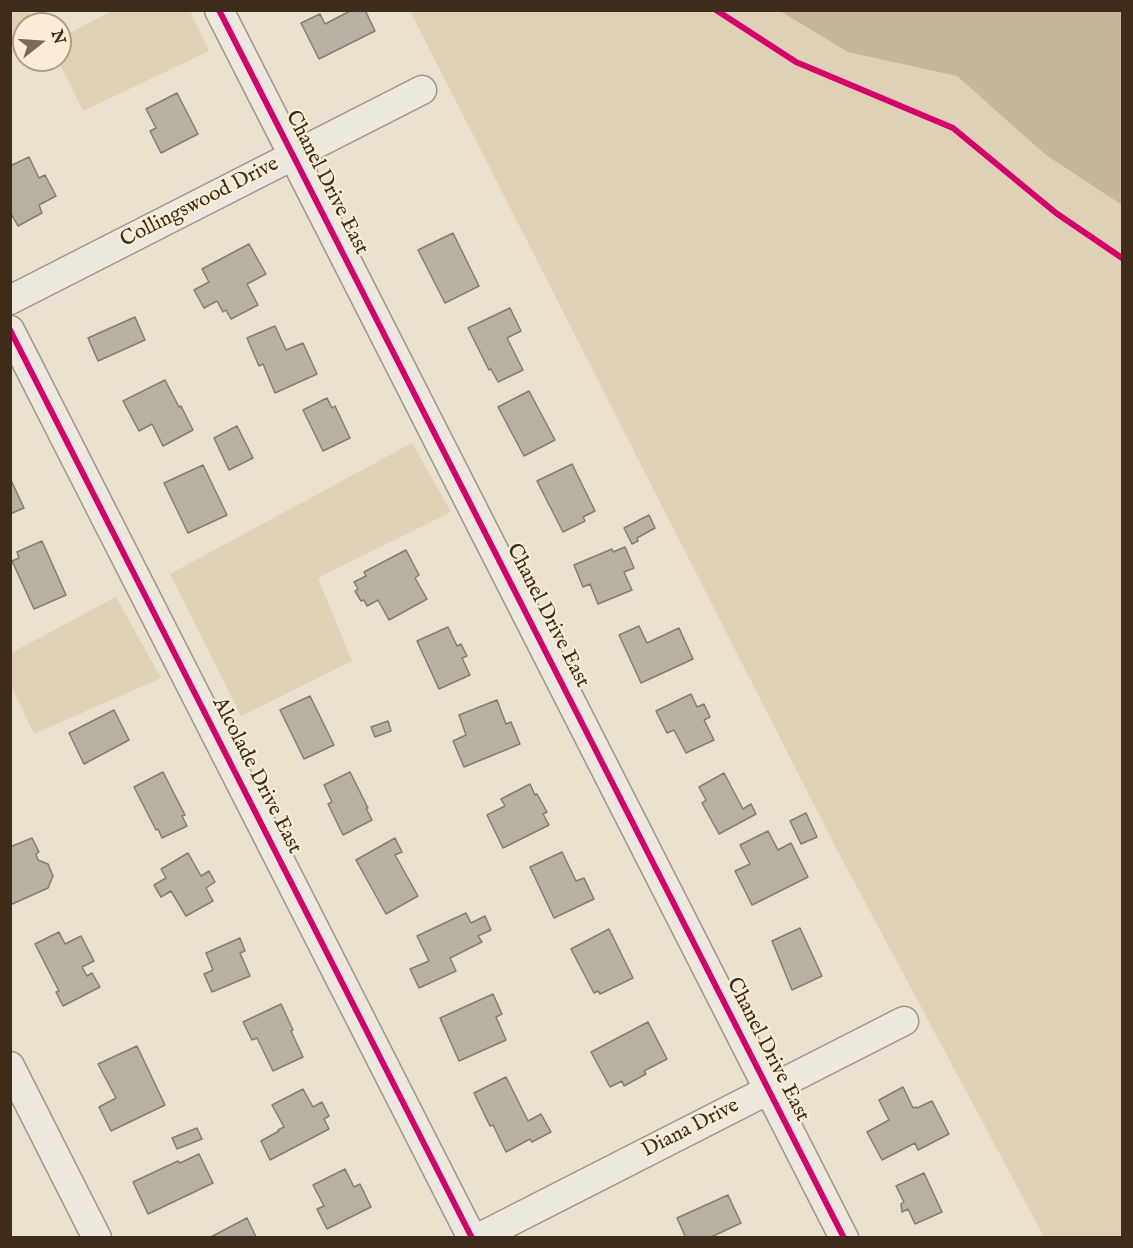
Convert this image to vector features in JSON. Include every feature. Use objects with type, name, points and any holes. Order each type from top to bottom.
[{"type":"street","name":"Chanel Drive East","points":[[219,10],[844,1238]]},
{"type":"street","name":"Collingswood Drive","points":[[10,300],[422,90]]},
{"type":"street","name":"Alcolade Drive East","points":[[10,330],[472,1238]]},
{"type":"street","name":"Diana Drive","points":[[478,1238],[904,1021]]},
{"type":"street","points":[[10,1066],[97,1238]]},
{"type":"shaded area","points":[[11,10],[28,11],[12,12],[11,54]]},
{"type":"shaded area","points":[[112,11],[190,11],[209,51],[83,111],[64,72],[72,72],[72,32]]},
{"type":"shaded area","points":[[410,11],[1122,11],[1122,1237],[1044,1237],[834,844]]},
{"type":"shaded area","points":[[780,11],[1122,11],[1122,205],[1046,155],[957,76],[848,52]]},
{"type":"shaded area","points":[[412,443],[451,512],[318,578],[352,661],[241,716],[170,574]]},
{"type":"shaded area","points":[[116,597],[161,678],[34,734],[11,685],[11,653]]},
{"type":"building","points":[[352,10],[365,10],[375,31],[319,59],[301,23],[320,14],[325,24]]},
{"type":"building","points":[[177,93],[198,134],[161,153],[150,131],[156,128],[146,109]]},
{"type":"building","points":[[29,157],[39,178],[45,175],[56,196],[39,205],[42,213],[18,226],[10,212],[10,166]]},
{"type":"building","points":[[453,233],[479,286],[445,303],[418,250]]},
{"type":"building","points":[[249,244],[266,274],[247,284],[258,305],[231,319],[226,310],[223,312],[217,301],[204,308],[194,290],[209,282],[202,269]]},
{"type":"building","points":[[510,308],[521,331],[507,338],[523,370],[498,382],[491,369],[489,370],[468,328]]},
{"type":"building","points":[[135,317],[145,340],[98,361],[88,338]]},
{"type":"building","points":[[275,326],[286,350],[303,343],[317,374],[275,393],[263,364],[259,366],[247,338]]},
{"type":"building","points":[[165,380],[193,430],[163,446],[152,424],[139,431],[123,401]]},
{"type":"building","points":[[529,391],[555,440],[524,456],[498,407]]},
{"type":"building","points":[[327,398],[332,408],[335,406],[350,438],[323,451],[303,410]]},
{"type":"building","points":[[237,426],[253,458],[229,470],[214,438]]},
{"type":"building","points":[[572,464],[595,511],[583,517],[585,521],[563,532],[537,481]]},
{"type":"building","points":[[203,465],[227,515],[188,533],[164,483]]},
{"type":"building","points":[[10,478],[24,508],[10,514]]},
{"type":"building","points":[[649,515],[655,528],[637,538],[638,541],[632,544],[624,528]]},
{"type":"building","points":[[42,541],[66,595],[34,609],[12,561],[19,558],[17,552]]},
{"type":"building","points":[[625,547],[634,568],[624,572],[632,590],[598,604],[590,584],[583,587],[574,565],[612,549],[613,552]]},
{"type":"building","points":[[406,550],[419,575],[415,578],[427,599],[389,620],[378,600],[367,606],[364,600],[361,601],[355,591],[358,589],[354,582],[366,576],[364,572]]},
{"type":"building","points":[[639,626],[647,643],[679,628],[693,659],[641,683],[619,635]]},
{"type":"building","points":[[448,627],[457,646],[461,644],[467,656],[462,658],[470,675],[439,689],[417,641]]},
{"type":"building","points":[[691,694],[697,707],[704,704],[710,717],[704,720],[714,740],[686,753],[674,730],[667,733],[656,711]]},
{"type":"building","points":[[310,696],[334,745],[304,759],[280,710]]},
{"type":"building","points":[[497,700],[506,724],[511,722],[520,744],[464,767],[453,741],[466,735],[459,715]]},
{"type":"building","points":[[114,710],[129,740],[84,764],[69,733]]},
{"type":"building","points":[[388,721],[391,731],[375,737],[371,727]]},
{"type":"building","points":[[163,772],[185,815],[182,816],[187,826],[162,838],[134,787]]},
{"type":"building","points":[[350,772],[372,820],[343,835],[328,804],[332,802],[324,785]]},
{"type":"building","points":[[724,773],[743,809],[751,804],[756,814],[719,834],[702,803],[706,800],[699,787]]},
{"type":"building","points":[[530,784],[547,812],[543,814],[549,825],[503,848],[487,815],[505,806],[501,799]]},
{"type":"building","points":[[806,813],[817,837],[801,844],[790,821]]},
{"type":"building","points":[[768,831],[778,850],[791,843],[808,877],[752,905],[735,871],[750,864],[740,845]]},
{"type":"building","points":[[32,838],[39,852],[36,854],[38,860],[48,864],[53,876],[48,888],[10,905],[10,847]]},
{"type":"building","points":[[395,838],[402,852],[395,855],[418,896],[386,914],[356,860]]},
{"type":"building","points":[[562,852],[576,881],[584,878],[594,899],[554,918],[530,867]]},
{"type":"building","points":[[188,853],[201,876],[209,871],[215,882],[206,888],[213,901],[186,916],[171,891],[161,897],[154,885],[166,878],[161,869]]},
{"type":"building","points":[[466,913],[471,923],[485,916],[491,930],[478,936],[482,942],[450,958],[456,971],[419,988],[410,969],[429,961],[417,936]]},
{"type":"building","points":[[800,928],[822,976],[792,990],[772,941]]},
{"type":"building","points":[[609,929],[633,978],[600,994],[598,991],[594,993],[571,949]]},
{"type":"building","points":[[59,932],[65,944],[81,936],[94,961],[82,967],[87,976],[92,973],[100,987],[63,1006],[56,992],[59,991],[35,944]]},
{"type":"building","points":[[240,938],[245,951],[240,953],[250,976],[212,992],[204,974],[213,970],[206,953]]},
{"type":"building","points":[[493,994],[502,1014],[496,1017],[506,1040],[459,1061],[440,1018]]},
{"type":"building","points":[[281,1004],[303,1057],[273,1071],[257,1038],[252,1040],[243,1022]]},
{"type":"building","points":[[648,1022],[667,1059],[644,1071],[646,1074],[624,1086],[622,1081],[610,1087],[591,1052]]},
{"type":"building","points":[[137,1046],[165,1105],[111,1131],[99,1107],[116,1098],[98,1064]]},
{"type":"building","points":[[506,1077],[528,1121],[541,1114],[551,1132],[532,1142],[530,1139],[506,1152],[474,1093]]},
{"type":"building","points":[[903,1087],[913,1108],[932,1101],[949,1134],[918,1150],[915,1143],[882,1160],[867,1132],[889,1120],[879,1100]]},
{"type":"building","points":[[303,1089],[313,1107],[322,1102],[329,1116],[324,1119],[329,1129],[270,1160],[261,1141],[284,1127],[272,1105]]},
{"type":"building","points":[[197,1128],[202,1139],[177,1149],[172,1138]]},
{"type":"building","points":[[199,1154],[213,1183],[148,1214],[133,1182]]},
{"type":"building","points":[[345,1169],[354,1187],[360,1184],[371,1207],[327,1229],[317,1209],[324,1206],[313,1185]]},
{"type":"building","points":[[924,1173],[942,1212],[915,1224],[908,1209],[902,1212],[901,1204],[904,1202],[896,1186]]},
{"type":"building","points":[[728,1195],[741,1223],[709,1238],[686,1238],[677,1218]]},
{"type":"building","points":[[247,1218],[256,1237],[209,1238]]},
{"type":"cycle path","points":[[219,10],[844,1238]]},
{"type":"cycle path","points":[[716,10],[796,62],[953,128],[1056,213],[1122,258]]},
{"type":"cycle path","points":[[10,330],[472,1238]]}]
